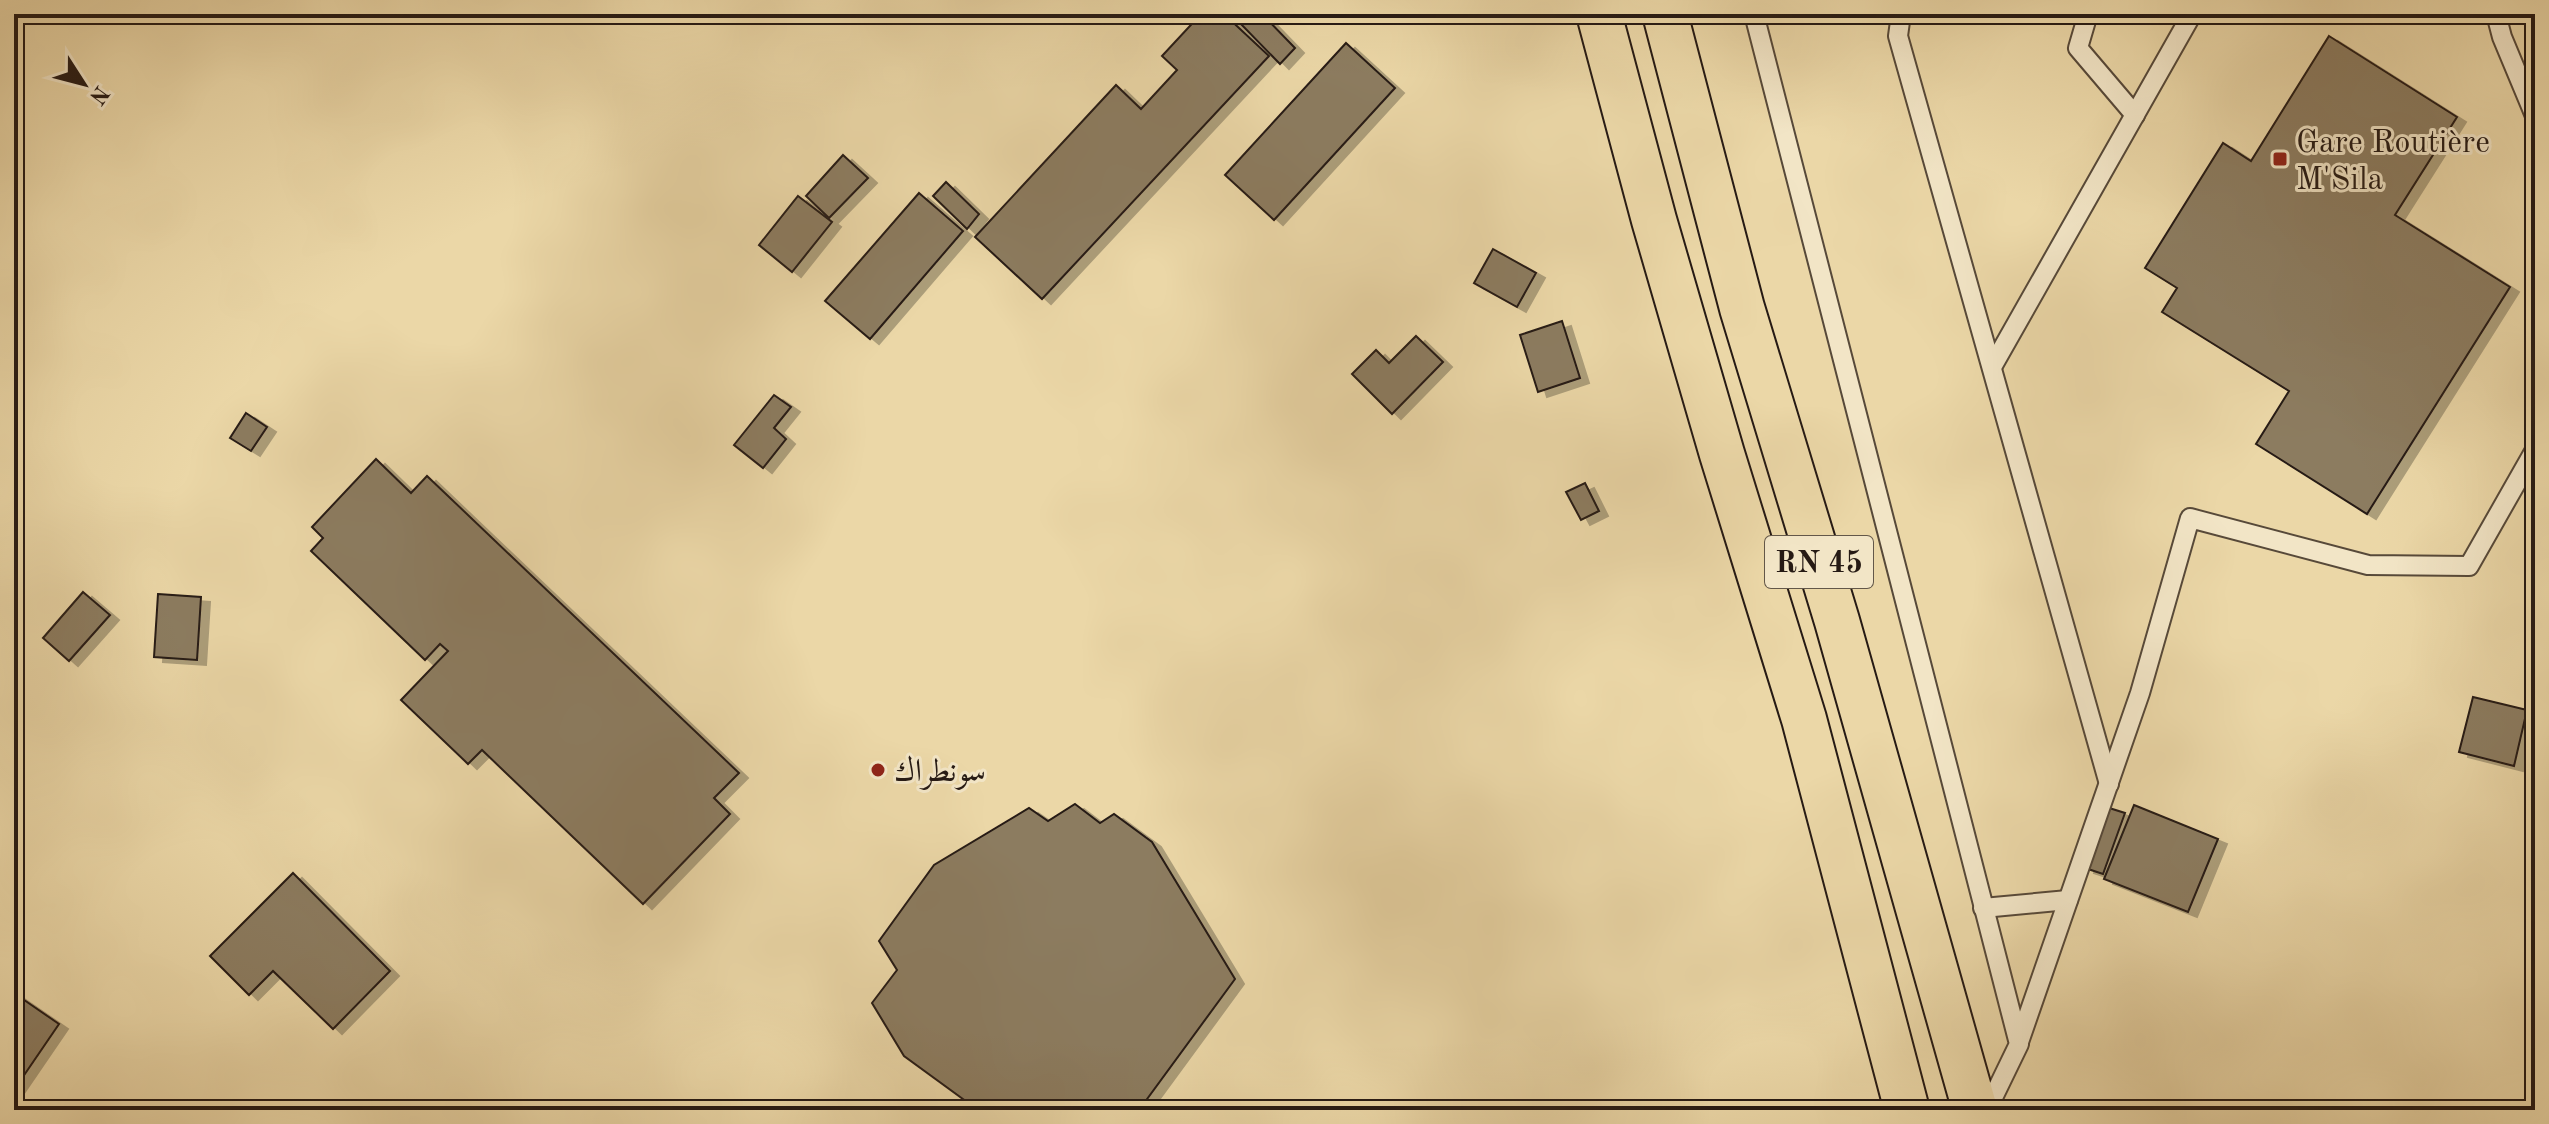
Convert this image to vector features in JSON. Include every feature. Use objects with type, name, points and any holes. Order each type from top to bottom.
[{"type":"highway","name":"RN 45","points":[[1599,14],[1654,220],[1804,719],[1907,1110]]},
{"type":"highway","name":"RN 45","points":[[1665,14],[1742,308],[1837,621],[1975,1110]]},
{"type":"lane","points":[[1768,14],[1756,23],[2019,1044]]},
{"type":"lane","points":[[1901,14],[1898,36],[2109,784]]},
{"type":"lane","points":[[2088,14],[2078,48],[2135,115]]},
{"type":"lane","points":[[1992,367],[2192,14]]},
{"type":"lane","points":[[2496,14],[2502,37],[2535,116]]},
{"type":"lane","points":[[1987,1110],[2019,1044],[2109,784],[2140,693],[2190,518],[2368,565],[2469,566],[2535,450]]},
{"type":"lane","points":[[1983,908],[2068,900]]},
{"type":"building","points":[[1201,14],[1224,14],[1269,56],[1042,299],[975,237],[1116,85],[1141,109],[1177,70],[1162,56]]},
{"type":"building","points":[[1243,14],[1262,14],[1295,48],[1280,64],[1237,20]]},
{"type":"building","points":[[2329,36],[2457,117],[2395,215],[2510,287],[2367,514],[2256,444],[2289,391],[2162,312],[2177,288],[2145,268],[2223,143],[2251,161]]},
{"type":"building","points":[[1346,43],[1395,88],[1274,220],[1225,175]]},
{"type":"building","points":[[843,155],[868,178],[829,218],[806,196]]},
{"type":"building","points":[[946,182],[979,214],[967,229],[933,196]]},
{"type":"building","points":[[919,193],[963,231],[870,339],[825,301]]},
{"type":"building","points":[[798,196],[832,222],[792,272],[759,245]]},
{"type":"building","points":[[1493,249],[1536,273],[1517,307],[1474,283]]},
{"type":"building","points":[[1562,321],[1580,378],[1538,392],[1520,335]]},
{"type":"building","points":[[1416,336],[1443,362],[1392,414],[1352,374],[1376,350],[1389,363]]},
{"type":"building","points":[[774,395],[791,407],[774,428],[786,439],[763,468],[734,445]]},
{"type":"building","points":[[246,413],[267,427],[251,451],[230,438]]},
{"type":"building","points":[[376,459],[411,493],[427,476],[739,773],[714,798],[730,814],[643,904],[482,750],[468,764],[401,700],[448,651],[440,644],[425,660],[311,551],[323,538],[312,527]]},
{"type":"building","points":[[1585,483],[1599,511],[1581,520],[1566,492]]},
{"type":"building","points":[[83,592],[110,615],[69,661],[43,638]]},
{"type":"building","points":[[158,594],[201,597],[197,660],[154,657]]},
{"type":"building","points":[[2473,697],[2527,710],[2514,766],[2459,752]]},
{"type":"building","points":[[1075,804],[1100,823],[1114,814],[1152,842],[1235,979],[1139,1110],[978,1110],[904,1056],[872,1003],[897,970],[879,941],[934,865],[1029,808],[1048,821]]},
{"type":"building","points":[[2134,805],[2218,839],[2188,912],[2104,879]]},
{"type":"building","points":[[2106,807],[2125,813],[2103,874],[2085,868]]},
{"type":"building","points":[[293,873],[390,971],[333,1029],[273,971],[249,995],[210,956]]},
{"type":"building","points":[[14,993],[59,1024],[16,1087],[14,1085]]},
{"type":"place","name":"Gare Routière M'Sila","points":[[2280,159]]},
{"type":"place","name":"سونطراك","points":[[878,770]]}]
